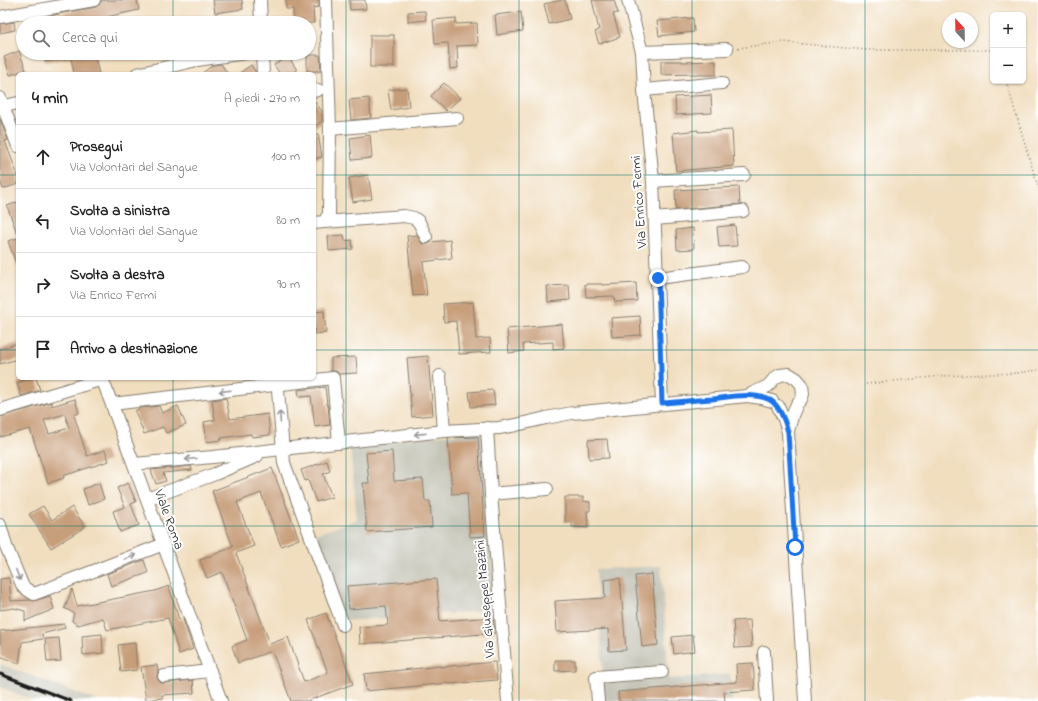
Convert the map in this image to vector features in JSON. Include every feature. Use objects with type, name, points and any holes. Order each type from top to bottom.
[{"type":"street","points":[[0,17],[94,0]]},
{"type":"street","points":[[260,0],[261,16]]},
{"type":"street","points":[[319,222],[329,214],[330,129],[326,0]]},
{"type":"street","name":"Via Enrico Fermi","points":[[628,0],[642,52],[644,90],[653,181],[662,403]]},
{"type":"street","points":[[642,52],[727,49]]},
{"type":"street","points":[[146,72],[197,60]]},
{"type":"street","points":[[262,60],[263,72]]},
{"type":"street","points":[[644,90],[722,83]]},
{"type":"street","points":[[16,103],[1,104],[16,141]]},
{"type":"street","points":[[330,129],[458,118]]},
{"type":"street","points":[[653,181],[744,175]]},
{"type":"street","points":[[655,219],[743,211]]},
{"type":"street","points":[[319,222],[404,216],[414,218],[418,222],[426,237]]},
{"type":"street","points":[[658,278],[742,267]]},
{"type":"street","points":[[748,396],[763,389],[775,378],[782,375],[789,374],[796,377],[801,383],[803,390],[802,397],[793,413],[788,432]]},
{"type":"street","points":[[440,376],[444,431]]},
{"type":"street","points":[[316,379],[333,378],[339,443]]},
{"type":"street","points":[[0,410],[96,380]]},
{"type":"street","name":"Viale Roma","points":[[103,380],[221,701]]},
{"type":"street","points":[[112,404],[278,381],[296,380]]},
{"type":"street","points":[[278,381],[277,449],[284,463],[343,625]]},
{"type":"street","points":[[770,384],[769,394],[783,416],[788,432],[805,701]]},
{"type":"street","points":[[134,464],[213,457],[444,431],[516,425],[572,413],[662,403],[748,396],[762,398],[787,408],[797,404]]},
{"type":"street","name":"Via Giuseppe Mazzini","points":[[487,428],[508,701]]},
{"type":"street","points":[[147,499],[277,449]]},
{"type":"street","points":[[213,457],[215,474]]},
{"type":"street","points":[[491,494],[547,489]]},
{"type":"street","points":[[0,525],[3,546],[23,587],[34,594],[164,544]]},
{"type":"street","points":[[764,652],[767,701]]},
{"type":"street","points":[[164,676],[210,671]]},
{"type":"street","points":[[598,701],[596,677],[662,672]]},
{"type":"path","points":[[727,49],[783,42],[868,50],[990,50]]},
{"type":"path","points":[[1007,84],[1038,187]]},
{"type":"path","points":[[866,384],[941,376],[1038,370]]},
{"type":"shaded area","points":[[477,432],[482,435],[498,610],[344,621],[313,535],[357,520],[350,444]]},
{"type":"shaded area","points":[[661,566],[669,679],[730,674],[732,701],[595,701],[603,673],[596,569]]},
{"type":"shaded area","points":[[0,664],[98,701],[35,701],[0,687]]},
{"type":"building","points":[[137,0],[139,10],[111,16],[51,16],[96,7],[101,1]]},
{"type":"building","points":[[213,0],[242,0],[243,9],[215,13]]},
{"type":"building","points":[[286,0],[319,0],[319,7],[313,8],[314,16],[293,16],[293,9],[286,9]]},
{"type":"building","points":[[349,0],[365,0],[366,9],[350,10]]},
{"type":"building","points":[[565,0],[570,19],[549,24],[544,4]]},
{"type":"building","points":[[592,0],[614,0],[618,13],[613,14],[620,37],[599,44],[595,32],[599,30]]},
{"type":"building","points":[[425,11],[426,20],[408,22],[408,12]]},
{"type":"building","points":[[521,12],[523,31],[497,35],[495,15]]},
{"type":"building","points":[[456,18],[456,24],[477,23],[478,45],[457,46],[458,68],[450,69],[448,43],[435,44],[433,20]]},
{"type":"building","points":[[693,18],[694,32],[659,36],[657,21]]},
{"type":"building","points":[[14,22],[15,30],[0,33],[0,24]]},
{"type":"building","points":[[370,35],[394,35],[394,67],[370,67]]},
{"type":"building","points":[[16,52],[16,60],[22,60],[26,70],[10,75],[4,57]]},
{"type":"building","points":[[316,55],[320,55],[321,71],[307,71],[307,60],[316,60]]},
{"type":"building","points":[[45,60],[58,60],[45,62]]},
{"type":"building","points":[[71,60],[96,60],[99,72],[74,72]]},
{"type":"building","points":[[282,60],[291,60],[297,70],[294,72],[279,72],[274,65]]},
{"type":"building","points":[[661,61],[716,61],[716,75],[661,75]]},
{"type":"building","points":[[221,64],[227,72],[204,72],[213,65]]},
{"type":"building","points":[[251,65],[255,71],[255,72],[241,72]]},
{"type":"building","points":[[444,83],[460,98],[446,111],[431,96]]},
{"type":"building","points":[[407,88],[409,107],[391,110],[388,90]]},
{"type":"building","points":[[711,95],[712,113],[676,115],[675,97]]},
{"type":"building","points":[[369,98],[371,118],[351,120],[349,100]]},
{"type":"building","points":[[316,104],[322,111],[322,121],[316,126]]},
{"type":"building","points":[[0,119],[8,140],[5,141],[16,171],[16,185],[3,189],[0,180]]},
{"type":"building","points":[[698,130],[698,132],[732,130],[734,166],[676,171],[673,133]]},
{"type":"building","points":[[316,134],[318,134],[322,157],[316,158]]},
{"type":"building","points":[[370,135],[372,158],[352,160],[350,138]]},
{"type":"building","points":[[368,175],[372,199],[353,202],[349,178]]},
{"type":"building","points":[[739,187],[740,204],[676,210],[675,190]]},
{"type":"building","points":[[16,203],[16,230],[7,206]]},
{"type":"building","points":[[735,225],[737,246],[719,247],[717,227]]},
{"type":"building","points":[[693,228],[694,249],[677,250],[676,230]]},
{"type":"building","points":[[344,235],[345,241],[352,240],[353,249],[329,251],[328,236]]},
{"type":"building","points":[[417,235],[422,244],[450,240],[452,258],[423,262],[427,295],[413,296],[407,236]]},
{"type":"building","points":[[16,239],[16,263],[8,241]]},
{"type":"building","points":[[636,283],[637,301],[615,302],[614,296],[586,297],[585,284],[602,285]]},
{"type":"building","points":[[569,285],[570,300],[548,302],[547,286]]},
{"type":"building","points":[[473,302],[476,339],[490,338],[491,352],[459,354],[456,321],[444,322],[443,304]]},
{"type":"building","points":[[324,311],[326,333],[316,334],[316,312]]},
{"type":"building","points":[[640,316],[641,335],[612,337],[611,318]]},
{"type":"building","points":[[562,324],[564,348],[553,349],[553,342],[523,344],[524,351],[509,353],[507,329]]},
{"type":"building","points":[[16,344],[16,360],[0,364],[0,349]]},
{"type":"building","points":[[428,356],[433,415],[412,417],[407,358]]},
{"type":"building","points":[[356,357],[357,373],[339,374],[336,371],[331,371],[331,358]]},
{"type":"building","points":[[25,380],[37,380],[40,390],[21,396],[17,383]]},
{"type":"building","points":[[325,387],[330,425],[315,427],[311,396],[299,397],[298,390]]},
{"type":"building","points":[[493,390],[495,405],[471,407],[469,392]]},
{"type":"building","points":[[226,398],[230,419],[268,414],[270,435],[252,437],[251,434],[221,438],[221,440],[207,442],[204,422],[215,420],[212,400]]},
{"type":"building","points":[[75,399],[79,413],[74,415],[87,456],[105,450],[109,461],[63,476],[64,478],[48,483],[30,429],[0,437],[0,417],[52,402],[52,406]],"holes":[[[65,414],[69,428],[49,434],[44,420]]]},
{"type":"building","points":[[159,406],[162,413],[178,406],[186,425],[166,433],[163,427],[144,434],[135,411],[141,408]]},
{"type":"building","points":[[478,437],[485,536],[470,537],[467,493],[452,494],[448,438]]},
{"type":"building","points":[[607,439],[609,458],[589,459],[588,440]]},
{"type":"building","points":[[392,451],[394,481],[423,479],[425,501],[430,501],[432,527],[367,532],[363,483],[369,483],[366,453]]},
{"type":"building","points":[[327,461],[330,471],[323,474],[332,497],[316,502],[308,480],[305,481],[301,470]]},
{"type":"building","points":[[191,466],[192,470],[163,473],[166,481],[156,484],[151,470]]},
{"type":"building","points":[[272,468],[299,539],[281,546],[261,493],[237,502],[254,546],[236,553],[270,644],[288,637],[304,682],[328,673],[308,620],[326,613],[353,684],[307,701],[291,701],[272,651],[238,663],[232,646],[247,640],[222,572],[207,578],[200,560],[233,547],[212,491]]},
{"type":"building","points":[[99,483],[104,499],[88,505],[83,489]]},
{"type":"building","points":[[128,483],[136,502],[131,504],[139,525],[120,532],[113,511],[125,507],[117,488]]},
{"type":"building","points":[[565,497],[583,497],[583,501],[590,502],[590,511],[587,511],[588,528],[572,527],[572,522],[565,522]]},
{"type":"building","points":[[43,506],[52,520],[72,507],[85,527],[51,548],[29,514]]},
{"type":"building","points":[[144,560],[148,573],[111,586],[107,574]]},
{"type":"building","points":[[652,574],[658,645],[642,647],[635,576]]},
{"type":"building","points":[[9,578],[11,601],[34,601],[50,596],[54,609],[25,621],[25,611],[14,608],[0,610],[0,579]]},
{"type":"building","points":[[620,578],[626,650],[609,651],[608,629],[557,632],[555,601],[605,598],[604,580]]},
{"type":"building","points":[[436,579],[440,621],[493,617],[495,633],[360,644],[359,627],[388,625],[386,606],[349,609],[347,586]]},
{"type":"building","points":[[169,586],[179,620],[183,619],[193,649],[179,654],[168,618],[107,630],[103,618],[78,625],[72,621],[74,613],[64,608],[72,589],[77,606],[155,591]]},
{"type":"building","points":[[750,620],[752,647],[735,648],[733,621]]},
{"type":"building","points":[[64,624],[65,628],[42,634],[43,639],[22,642],[19,664],[0,656],[0,631]]},
{"type":"building","points":[[102,634],[103,653],[83,655],[82,636]]},
{"type":"building","points":[[693,635],[695,651],[674,654],[672,637]]},
{"type":"building","points":[[59,638],[61,661],[47,662],[45,639]]},
{"type":"building","points":[[135,643],[137,670],[121,672],[118,645]]},
{"type":"building","points":[[555,660],[575,660],[575,670],[555,671]]},
{"type":"building","points":[[495,662],[497,680],[366,691],[364,674]]},
{"type":"building","points":[[753,663],[755,690],[724,692],[725,701],[619,701],[618,692],[737,682],[736,664]]},
{"type":"building","points":[[157,665],[157,677],[161,683],[193,680],[194,693],[162,695],[162,698],[146,700],[141,667]]},
{"type":"railway","points":[[0,674],[71,701]]},
{"type":"route","points":[[658,278],[662,403],[755,396],[772,401],[776,406],[778,406],[788,432],[795,547]]}]
